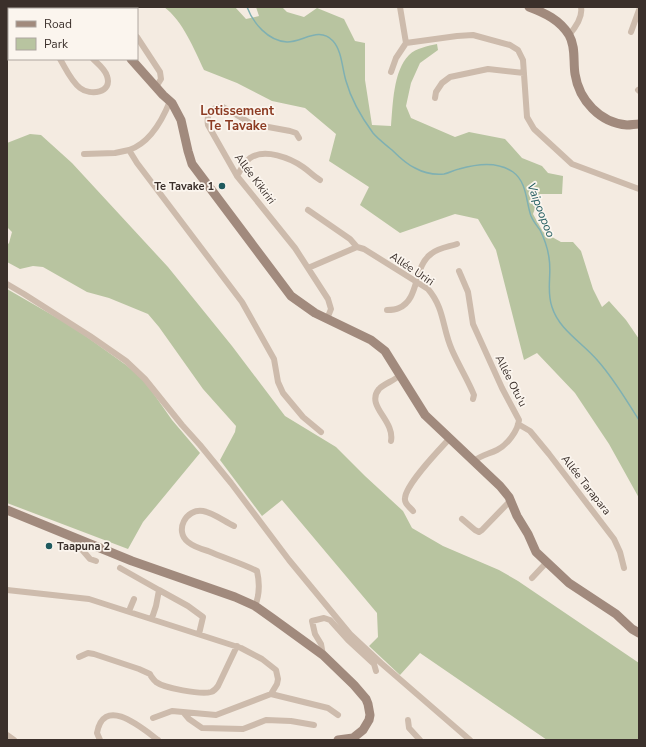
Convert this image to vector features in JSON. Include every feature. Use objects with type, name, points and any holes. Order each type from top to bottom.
[{"type":"main road","points":[[529,7],[552,17],[569,35],[573,44],[575,74],[585,100],[594,110],[608,120],[626,125],[639,124]]},
{"type":"main road","points":[[133,60],[172,103],[181,120],[192,164],[291,296],[315,313],[375,342],[385,351],[425,415],[500,486],[510,501],[536,552],[569,584],[616,614],[632,629],[639,633]]},
{"type":"main road","points":[[7,510],[132,561],[235,597],[255,606],[323,655],[354,685],[366,699],[370,715],[363,730],[353,739],[338,740]]},
{"type":"street","points":[[391,72],[396,58],[406,42],[400,7]]},
{"type":"street","points":[[569,35],[578,23],[581,15],[581,7]]},
{"type":"street","points":[[631,32],[639,10]]},
{"type":"street","points":[[406,42],[473,35],[519,50],[523,60],[527,116],[534,129],[572,164],[639,189]]},
{"type":"street","points":[[138,39],[160,72],[161,79],[156,87]]},
{"type":"street","points":[[61,60],[72,80],[78,87],[83,91],[96,93],[104,89],[108,82],[108,78],[102,67],[94,60]]},
{"type":"street","points":[[435,98],[436,92],[442,83],[450,77],[488,69],[524,73]]},
{"type":"street","points":[[84,154],[115,153],[129,150],[145,140],[156,129],[162,120],[170,101]]},
{"type":"street","name":"Allée Kikiriri","points":[[300,138],[296,133],[290,131],[252,124],[223,107],[212,110],[208,116],[208,125],[237,176],[295,248],[329,301],[331,309],[327,319]]},
{"type":"street","points":[[129,150],[137,163],[244,304],[274,359],[278,382],[283,393],[302,417],[321,432]]},
{"type":"street","points":[[237,176],[251,157],[264,154],[285,158],[295,162],[320,180]]},
{"type":"street","name":"Allée Uriri","points":[[308,210],[350,239],[357,247],[362,248],[428,289],[440,307],[451,349],[471,388],[474,396],[473,399]]},
{"type":"street","points":[[387,310],[398,309],[404,306],[412,295],[421,267],[429,255],[457,244]]},
{"type":"street","points":[[308,268],[357,247]]},
{"type":"street","name":"Allée Otu'u","points":[[460,272],[468,292],[472,316],[471,319],[502,388],[517,415],[518,424],[514,433],[503,446],[497,450],[480,456],[474,461]]},
{"type":"street","points":[[7,284],[90,336],[126,361],[145,379],[231,483],[289,560],[350,634],[381,663],[470,740]]},
{"type":"street","points":[[391,441],[391,430],[377,406],[376,398],[380,389],[400,375]]},
{"type":"street","name":"Allée Tarapara","points":[[518,424],[530,432],[549,454],[614,538],[620,552],[624,568]]},
{"type":"street","points":[[413,510],[405,502],[407,493],[416,477],[450,438]]},
{"type":"street","points":[[462,519],[479,532],[510,501]]},
{"type":"street","points":[[234,526],[203,511],[186,517],[183,522],[182,529],[185,539],[194,546],[257,571],[260,592],[255,606]]},
{"type":"street","points":[[70,536],[90,559],[96,561]]},
{"type":"street","points":[[532,578],[546,563]]},
{"type":"street","points":[[120,568],[188,606],[203,617],[199,634]]},
{"type":"street","points":[[7,590],[89,599],[237,646],[262,658],[276,670],[278,679],[271,694]]},
{"type":"street","points":[[152,618],[160,590]]},
{"type":"street","points":[[129,612],[134,599]]},
{"type":"street","points":[[323,655],[321,644],[312,627],[312,621],[324,618],[330,620],[348,640],[374,664],[376,669],[381,663]]},
{"type":"street","points":[[79,657],[88,653],[94,654],[139,668],[150,674],[158,683],[197,693],[209,692],[218,686],[237,646]]},
{"type":"street","points":[[153,718],[172,711],[216,715],[271,694],[324,707],[332,710],[338,715]]},
{"type":"street","points":[[184,713],[189,719],[202,728],[243,728],[266,720],[291,721],[314,725]]},
{"type":"street","points":[[100,740],[97,733],[98,725],[107,716],[115,715],[122,716],[158,740]]},
{"type":"street","points":[[408,720],[409,728],[420,740]]},
{"type":"street","points":[[7,735],[14,740]]},
{"type":"green space","points":[[7,7],[19,7],[20,8],[8,8],[7,56]]},
{"type":"green space","points":[[164,7],[235,7],[246,19],[259,16],[256,7],[282,7],[287,12],[304,17],[317,8],[344,19],[355,41],[365,43],[365,80],[372,125],[391,126],[393,99],[397,79],[404,62],[409,55],[415,51],[437,44],[438,50],[420,63],[411,83],[406,106],[411,118],[455,137],[469,132],[505,139],[522,158],[542,166],[548,173],[563,176],[562,194],[540,194],[533,214],[543,232],[561,242],[573,242],[581,251],[593,289],[602,307],[609,301],[626,320],[639,339],[639,498],[609,444],[575,393],[537,353],[524,360],[496,250],[478,219],[455,214],[400,233],[360,205],[369,187],[329,161],[336,134],[305,108],[272,101],[237,83],[204,70],[192,45],[177,20]]},
{"type":"green space","points":[[30,134],[41,135],[72,163],[168,267],[232,346],[285,416],[336,447],[403,511],[412,528],[443,546],[499,570],[518,581],[639,663],[639,740],[547,740],[420,653],[400,675],[369,646],[378,637],[377,613],[282,500],[262,516],[220,460],[235,432],[236,426],[203,389],[148,314],[109,298],[87,292],[43,267],[33,266],[20,269],[7,262],[7,245],[12,232],[7,227],[7,143]]},
{"type":"green space","points":[[7,289],[73,327],[126,365],[144,380],[172,420],[200,453],[143,522],[128,549],[7,503]]},
{"type":"waterway","name":"Vaipoopoo","points":[[247,7],[257,25],[268,35],[280,41],[287,42],[317,35],[328,37],[333,41],[340,55],[351,95],[365,121],[377,137],[403,160],[418,170],[433,174],[446,174],[457,169],[487,164],[500,166],[518,176],[524,187],[531,216],[540,230],[547,248],[550,264],[549,295],[555,315],[572,336],[592,354],[604,368],[639,420]]},
{"type":"place","name":"Te Tavake 1","points":[[222,186]]},
{"type":"place","name":"Taapuna 2","points":[[49,546]]},
{"type":"district","name":"Lotissement Te Tavake","points":[[237,118]]}]
